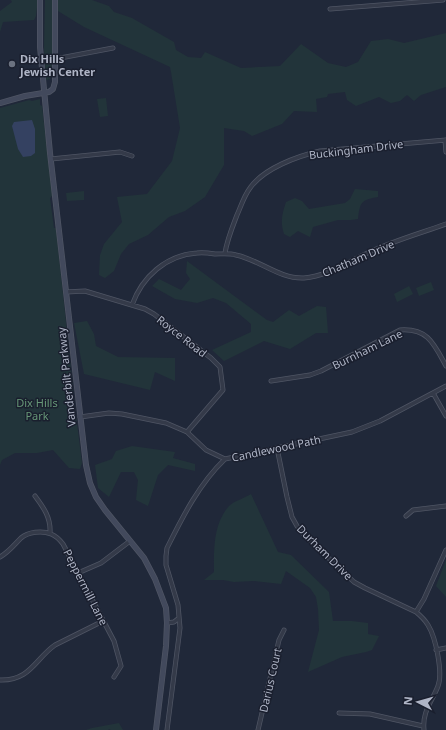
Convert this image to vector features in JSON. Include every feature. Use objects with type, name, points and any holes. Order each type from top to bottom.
[{"type":"main road","name":"Vanderbilt Parkway","points":[[40,0],[40,47],[44,93],[86,465],[90,483],[96,497],[144,558],[155,579],[166,608],[166,646],[156,730]]},
{"type":"main road","points":[[0,102],[49,92],[53,89],[55,82],[56,59],[55,0]]},
{"type":"street","points":[[330,9],[443,0]]},
{"type":"street","points":[[56,59],[113,48]]},
{"type":"street","points":[[445,140],[446,152]]},
{"type":"street","name":"Buckingham Drive","points":[[225,253],[226,242],[232,226],[250,188],[260,177],[273,169],[301,156],[320,151],[445,140]]},
{"type":"street","points":[[51,159],[120,152],[132,156]]},
{"type":"street","name":"Chatham Drive","points":[[132,305],[136,294],[148,277],[168,262],[188,254],[198,252],[237,255],[286,276],[304,278],[317,276],[384,246],[446,224]]},
{"type":"street","name":"Royce Road","points":[[66,292],[85,291],[132,305],[154,314],[211,358],[220,367],[223,390],[187,432]]},
{"type":"street","name":"Burnham Lane","points":[[271,381],[310,375],[321,371],[400,330],[420,332],[427,336],[435,345],[446,366]]},
{"type":"street","name":"Candlewood Path","points":[[167,730],[180,637],[179,618],[174,591],[167,571],[167,548],[192,499],[218,466],[225,459],[352,432],[380,421],[446,386]]},
{"type":"street","points":[[433,393],[446,416]]},
{"type":"street","points":[[80,417],[122,414],[166,423],[187,432],[206,450],[225,459]]},
{"type":"street","name":"Durham Drive","points":[[277,448],[292,517],[304,535],[354,582],[416,612],[429,626],[436,650],[440,678],[436,690],[427,707],[424,728]]},
{"type":"street","points":[[0,557],[9,551],[23,537],[38,532],[50,533],[51,524],[48,515],[36,496]]},
{"type":"street","points":[[406,516],[413,510],[446,506]]},
{"type":"street","name":"Peppermill Lane","points":[[50,533],[63,544],[114,641],[121,666],[114,677]]},
{"type":"street","points":[[78,574],[101,563],[130,541]]},
{"type":"street","points":[[416,612],[424,599],[446,550]]},
{"type":"street","points":[[167,623],[174,622],[179,618]]},
{"type":"street","points":[[0,680],[12,679],[27,672],[36,665],[48,650],[55,645],[103,621]]},
{"type":"street","name":"Darius Court","points":[[258,730],[279,640],[284,630]]},
{"type":"street","points":[[436,650],[446,648]]},
{"type":"street","points":[[339,712],[370,714],[424,728]]},
{"type":"green space","points":[[11,0],[38,0],[36,16],[34,20],[3,22],[0,32],[0,11],[12,2]]},
{"type":"green space","points":[[45,0],[52,0],[53,59],[50,79],[46,80],[44,49]]},
{"type":"green space","points":[[57,0],[92,0],[109,6],[114,12],[132,18],[174,42],[176,50],[188,57],[201,58],[205,52],[241,68],[280,66],[301,44],[328,63],[346,67],[358,62],[371,41],[388,39],[404,43],[446,33],[446,87],[421,95],[414,101],[407,95],[400,101],[391,103],[379,97],[356,106],[347,100],[345,92],[328,94],[327,97],[316,99],[317,112],[294,111],[282,124],[252,136],[244,131],[224,128],[224,165],[205,197],[185,211],[169,217],[148,235],[129,244],[121,254],[114,271],[105,278],[99,275],[100,255],[104,244],[122,222],[117,197],[147,194],[172,161],[180,128],[171,72],[170,67],[84,27],[58,11]]},
{"type":"green space","points":[[106,98],[108,116],[100,117],[97,99]]},
{"type":"green space","name":"Dix Hills Park","points":[[40,99],[52,192],[52,196],[50,198],[54,228],[56,228],[82,463],[80,469],[69,468],[53,450],[37,453],[15,453],[2,460],[0,465],[0,108],[29,100],[32,101]]},
{"type":"green space","points":[[355,189],[378,191],[378,197],[368,199],[362,203],[358,219],[338,220],[313,227],[310,237],[298,231],[290,237],[284,234],[282,218],[286,202],[295,198],[302,201],[309,209],[345,203],[350,199]]},
{"type":"green space","points":[[84,191],[84,200],[67,201],[66,193]]},
{"type":"green space","points":[[187,261],[267,320],[273,322],[289,310],[299,316],[317,306],[326,307],[328,333],[316,333],[290,349],[264,341],[224,361],[212,350],[251,332],[251,324],[226,303],[213,298],[197,303],[175,299],[152,286],[159,279],[181,290],[190,279],[186,273]]},
{"type":"green space","points":[[431,282],[434,290],[419,296],[416,288]]},
{"type":"green space","points":[[409,286],[413,294],[397,302],[394,294]]},
{"type":"green space","points":[[87,321],[94,334],[96,346],[118,357],[175,358],[175,381],[155,372],[150,390],[84,374],[74,323]]},
{"type":"green space","points":[[132,446],[175,452],[173,458],[195,464],[195,471],[168,465],[158,475],[148,506],[136,500],[138,480],[134,472],[121,472],[109,497],[98,488],[95,465],[112,459],[116,451]]},
{"type":"green space","points":[[251,494],[278,552],[291,555],[329,592],[333,621],[368,623],[368,634],[379,636],[372,650],[342,657],[308,672],[319,630],[316,597],[310,588],[286,571],[281,584],[254,581],[234,582],[223,580],[204,580],[214,572],[217,529],[224,513],[231,504]]},
{"type":"green space","points":[[446,560],[446,597],[436,586]]},
{"type":"green space","points":[[119,723],[123,730],[86,730],[92,728]]},
{"type":"water","points":[[32,120],[35,129],[35,153],[31,156],[23,157],[18,149],[12,126],[14,122]]},
{"type":"place","name":"Dix Hills Jewish Center","points":[[12,64]]}]
